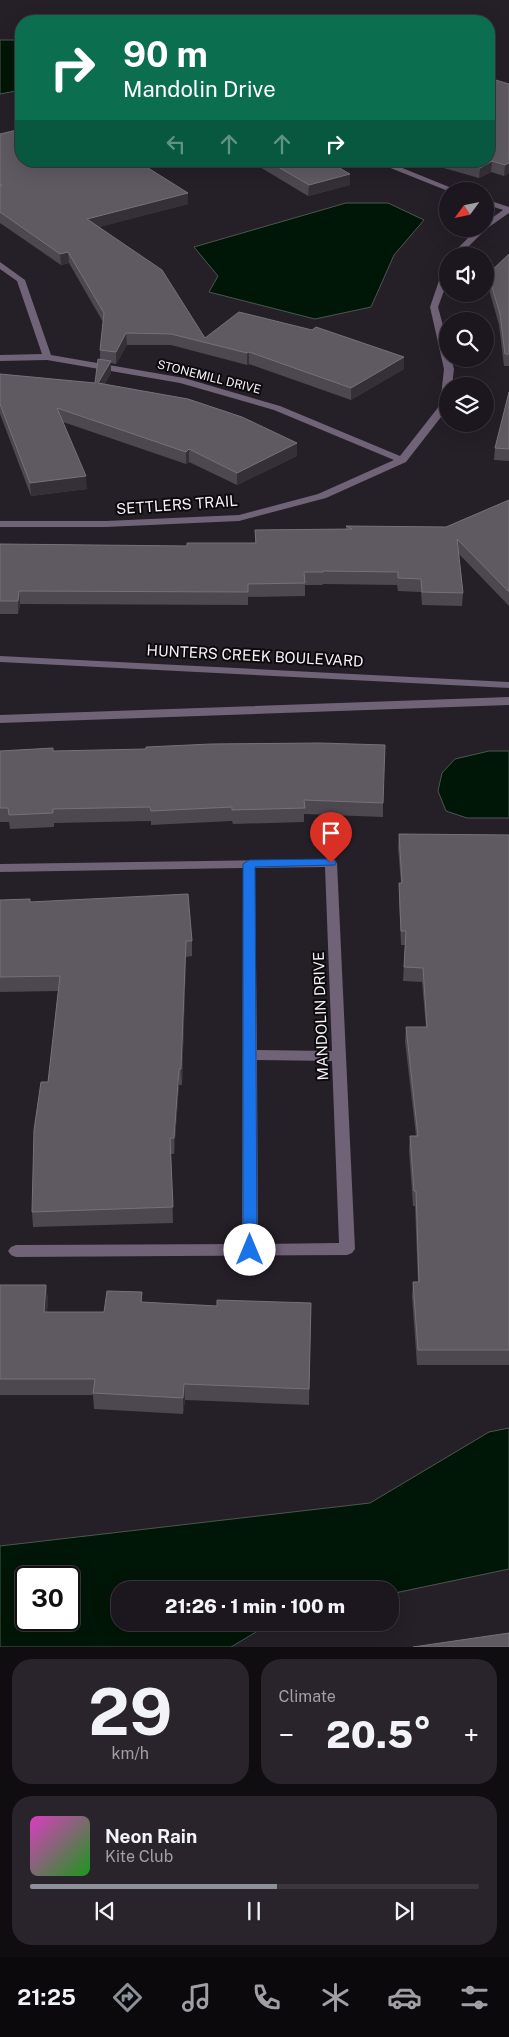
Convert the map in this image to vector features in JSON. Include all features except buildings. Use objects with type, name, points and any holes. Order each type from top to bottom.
[{"type":"street","points":[[392,167],[439,185]]},
{"type":"street","points":[[494,204],[509,209]]},
{"type":"street","points":[[494,220],[509,209]]},
{"type":"street","points":[[464,247],[473,238]]},
{"type":"street","points":[[0,265],[21,280],[47,357]]},
{"type":"street","name":"SETTLERS TRAIL","points":[[0,524],[106,524],[239,518],[322,496],[402,460],[445,405],[449,369],[434,307],[439,292]]},
{"type":"street","name":"STONEMILL DRIVE","points":[[0,358],[47,357],[180,380],[277,408],[402,460]]},
{"type":"street","name":"HUNTERS CREEK BOULEVARD","points":[[0,659],[509,685]]},
{"type":"street","points":[[0,719],[509,701]]},
{"type":"street","name":"MANDOLIN DRIVE","points":[[0,868],[331,863],[347,1249],[250,1250]]},
{"type":"street","points":[[16,1252],[250,1250],[249,864]]},
{"type":"street","points":[[250,1055],[339,1056]]},
{"type":"shaded area","points":[[0,40],[15,40],[15,91],[0,94]]},
{"type":"shaded area","points":[[346,203],[388,203],[424,220],[394,255],[371,307],[315,319],[209,292],[218,276],[194,247]]},
{"type":"shaded area","points":[[489,751],[509,751],[509,818],[467,818],[446,811],[438,791],[442,773],[455,759]]},
{"type":"shaded area","points":[[509,1428],[509,1569],[399,1592],[399,1581],[111,1581],[111,1631],[258,1631],[231,1647],[0,1647],[0,1546],[370,1503],[489,1432]]},
{"type":"route","points":[[250,1250],[249,864],[331,863]]}]
